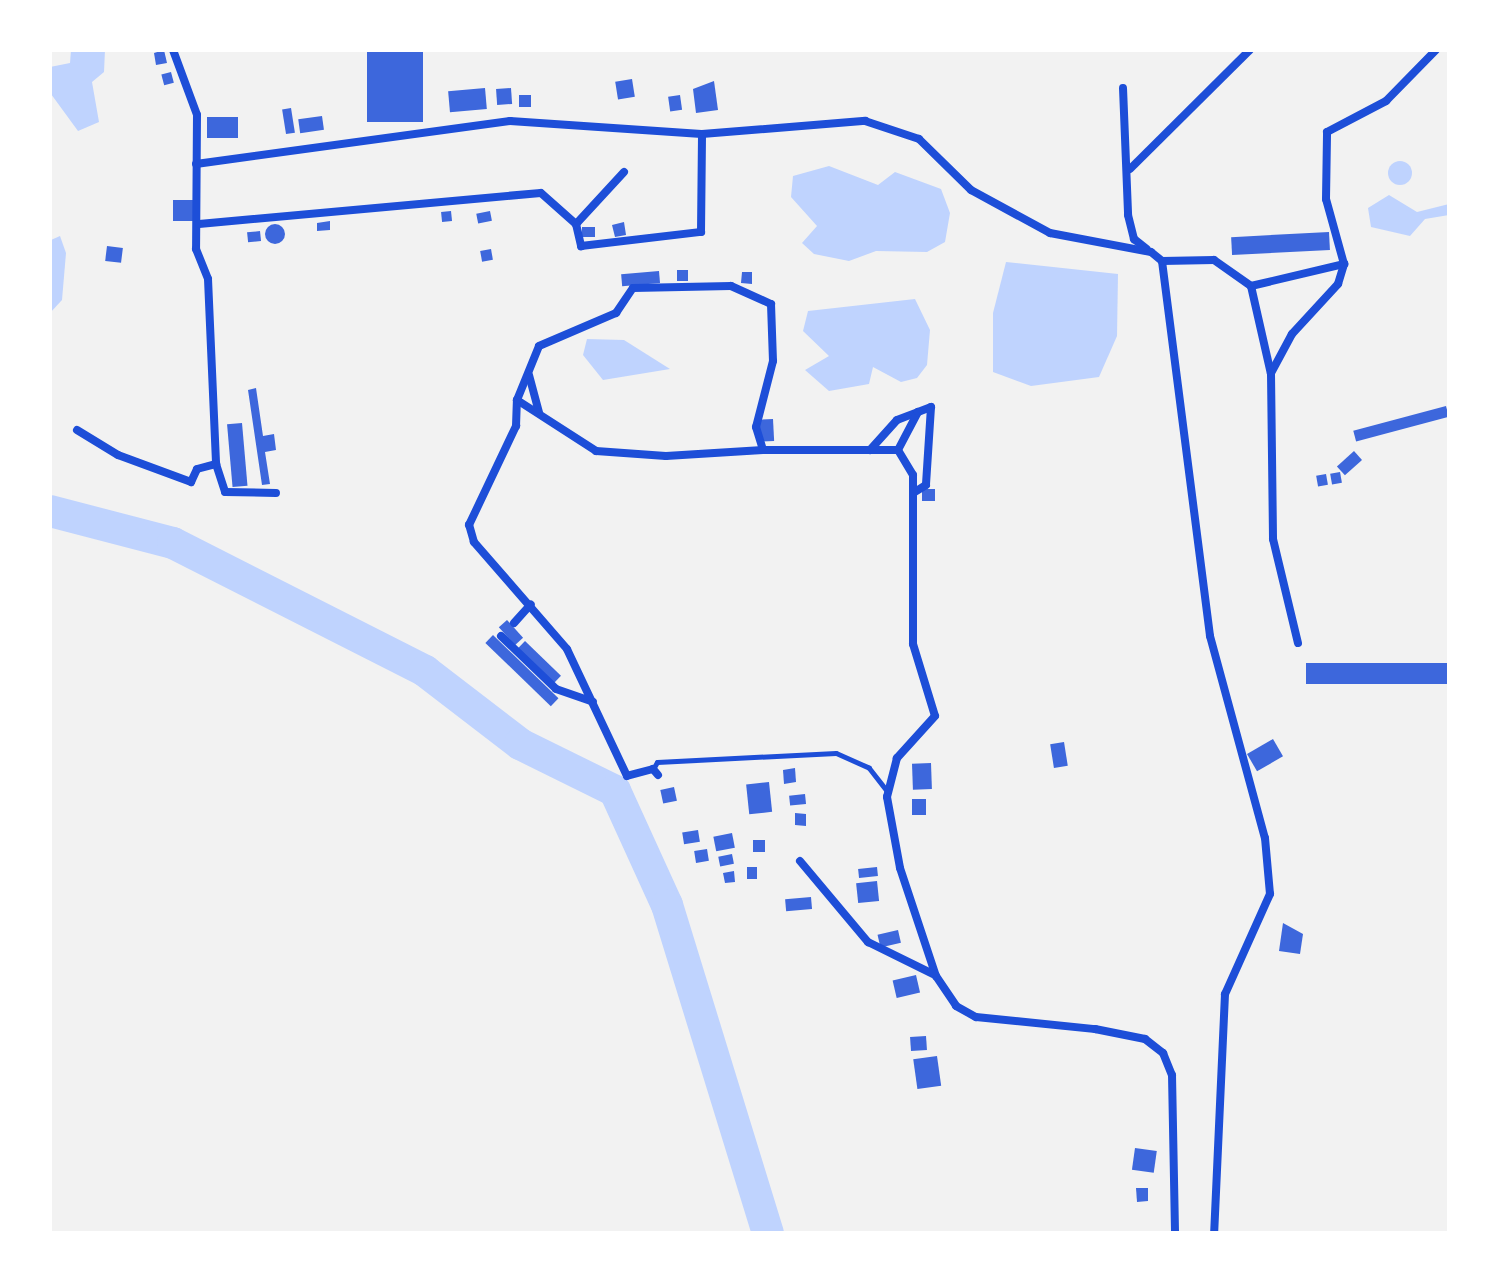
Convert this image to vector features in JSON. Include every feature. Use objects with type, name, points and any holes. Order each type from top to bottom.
[{"type":"street","points":[[173,50],[197,115],[199,224],[216,464],[225,492],[276,493]]},
{"type":"street","points":[[1129,169],[1250,50]]},
{"type":"street","points":[[1271,374],[1292,334],[1338,284],[1344,264],[1326,199],[1327,132],[1386,101],[1436,50]]},
{"type":"street","points":[[1123,88],[1134,239],[1162,261],[1214,260],[1251,286],[1271,374],[1273,539],[1298,643]]},
{"type":"street","points":[[196,164],[510,121],[702,134],[865,121],[893,126],[919,139],[986,200],[1050,233],[1151,252]]},
{"type":"street","points":[[199,224],[541,193],[576,224],[581,246],[701,232],[702,134]]},
{"type":"street","points":[[576,224],[624,172]]},
{"type":"street","points":[[1162,261],[1210,636],[1265,838],[1270,894],[1225,994],[1214,1233]]},
{"type":"street","points":[[1251,286],[1344,264]]},
{"type":"street","points":[[655,772],[627,776],[567,649],[474,542],[469,525],[516,426],[517,400],[539,346],[616,313],[633,288],[757,292],[771,304],[774,321],[773,361],[756,427],[763,450]]},
{"type":"street","points":[[529,374],[539,413]]},
{"type":"street","points":[[517,400],[596,451],[617,455],[763,450],[898,450]]},
{"type":"street","points":[[870,450],[897,420],[931,407],[926,485],[915,492]]},
{"type":"street","points":[[918,412],[898,450],[915,492],[913,644],[935,716],[911,736],[887,791],[900,868],[936,976],[956,1006],[976,1017],[1095,1029],[1145,1039],[1163,1053],[1172,1075],[1175,1233]]},
{"type":"street","points":[[77,430],[118,455],[191,482],[197,469],[216,464]]},
{"type":"street","points":[[514,623],[531,604]]},
{"type":"street","points":[[501,636],[556,689],[594,703]]},
{"type":"street","points":[[800,861],[868,942],[936,976]]},
{"type":"lane","points":[[655,772],[657,762],[836,753],[869,768],[887,791]]},
{"type":"water","points":[[71,50],[105,50],[104,72],[92,82],[99,122],[78,131],[51,94],[50,67],[70,63]]},
{"type":"water","points":[[1400,161],[1409,164],[1412,173],[1409,182],[1400,185],[1391,182],[1388,173],[1391,164]]},
{"type":"water","points":[[829,166],[878,185],[895,172],[941,189],[950,213],[945,242],[927,252],[876,251],[849,261],[814,254],[802,243],[817,226],[791,197],[793,176]]},
{"type":"water","points":[[1389,195],[1417,212],[1449,204],[1449,215],[1425,219],[1410,236],[1371,227],[1368,208]]},
{"type":"water","points":[[60,236],[66,253],[62,300],[50,313],[51,240]]},
{"type":"water","points":[[1006,262],[1118,274],[1117,336],[1099,377],[1031,386],[993,372],[993,313]]},
{"type":"water","points":[[915,299],[930,330],[927,365],[917,378],[901,382],[873,367],[869,384],[829,391],[805,370],[829,356],[803,331],[808,311]]},
{"type":"water","points":[[587,339],[624,340],[670,369],[603,380],[583,355]]},
{"type":"building","points":[[164,50],[167,63],[156,65],[154,53]]},
{"type":"building","points":[[367,50],[423,50],[423,122],[367,122]]},
{"type":"building","points":[[171,72],[174,83],[164,85],[161,75]]},
{"type":"building","points":[[632,79],[635,97],[618,99],[615,82]]},
{"type":"building","points":[[714,81],[718,110],[696,113],[693,89]]},
{"type":"building","points":[[485,88],[487,109],[450,112],[448,91]]},
{"type":"building","points":[[511,88],[512,104],[497,105],[496,89]]},
{"type":"building","points":[[519,95],[531,95],[531,107],[519,107]]},
{"type":"building","points":[[680,95],[682,110],[670,112],[668,97]]},
{"type":"building","points":[[291,108],[295,133],[286,134],[282,109]]},
{"type":"building","points":[[322,116],[324,130],[300,133],[298,119]]},
{"type":"building","points":[[207,117],[238,117],[238,138],[207,138]]},
{"type":"building","points":[[173,200],[194,200],[194,221],[173,221]]},
{"type":"building","points":[[451,211],[452,221],[442,222],[441,212]]},
{"type":"building","points":[[490,211],[492,221],[478,223],[476,214]]},
{"type":"building","points":[[330,221],[330,230],[317,231],[317,223]]},
{"type":"building","points":[[624,222],[626,235],[615,237],[612,225]]},
{"type":"building","points":[[275,224],[282,227],[285,234],[282,241],[275,244],[268,241],[265,234],[268,227]]},
{"type":"building","points":[[582,227],[595,227],[595,237],[582,237]]},
{"type":"building","points":[[260,231],[261,241],[248,242],[247,232]]},
{"type":"building","points":[[1329,232],[1330,250],[1232,255],[1231,237]]},
{"type":"building","points":[[107,246],[123,248],[121,263],[105,261]]},
{"type":"building","points":[[491,249],[493,260],[482,262],[480,251]]},
{"type":"building","points":[[677,270],[688,270],[688,281],[677,281]]},
{"type":"building","points":[[659,271],[660,283],[622,286],[621,274]]},
{"type":"building","points":[[742,272],[752,272],[752,284],[741,283]]},
{"type":"building","points":[[256,388],[263,436],[274,434],[276,450],[265,452],[270,484],[262,485],[248,390]]},
{"type":"building","points":[[1446,406],[1449,417],[1356,441],[1353,431]]},
{"type":"building","points":[[773,419],[774,441],[760,442],[759,420]]},
{"type":"building","points":[[242,423],[247,486],[233,487],[227,424]]},
{"type":"building","points":[[1354,451],[1362,460],[1345,475],[1337,466]]},
{"type":"building","points":[[1340,472],[1342,483],[1332,485],[1330,474]]},
{"type":"building","points":[[1326,474],[1328,485],[1318,487],[1316,476]]},
{"type":"building","points":[[922,489],[935,489],[935,501],[922,501]]},
{"type":"building","points":[[507,620],[523,638],[515,645],[499,627]]},
{"type":"building","points":[[493,635],[558,698],[551,706],[485,643]]},
{"type":"building","points":[[525,641],[561,676],[553,684],[517,649]]},
{"type":"building","points":[[1306,663],[1449,663],[1449,684],[1306,684]]},
{"type":"building","points":[[1273,739],[1283,756],[1257,771],[1247,754]]},
{"type":"building","points":[[1064,742],[1068,766],[1054,768],[1050,744]]},
{"type":"building","points":[[931,763],[932,789],[913,790],[912,764]]},
{"type":"building","points":[[795,768],[796,782],[784,784],[783,770]]},
{"type":"building","points":[[769,782],[772,812],[749,814],[746,784]]},
{"type":"building","points":[[674,787],[677,801],[663,804],[660,790]]},
{"type":"building","points":[[805,794],[806,804],[790,806],[789,796]]},
{"type":"building","points":[[912,799],[926,799],[926,815],[912,815]]},
{"type":"building","points":[[795,813],[806,814],[806,826],[795,825]]},
{"type":"building","points":[[698,830],[700,842],[684,844],[682,833]]},
{"type":"building","points":[[732,833],[735,848],[716,851],[713,837]]},
{"type":"building","points":[[753,840],[765,840],[765,852],[753,852]]},
{"type":"building","points":[[707,849],[709,861],[696,863],[694,851]]},
{"type":"building","points":[[732,854],[734,864],[720,866],[718,857]]},
{"type":"building","points":[[747,867],[757,867],[757,879],[747,879]]},
{"type":"building","points":[[877,867],[878,876],[859,878],[858,869]]},
{"type":"building","points":[[734,871],[735,882],[725,883],[723,873]]},
{"type":"building","points":[[877,881],[879,901],[858,903],[856,883]]},
{"type":"building","points":[[811,897],[812,909],[786,911],[785,899]]},
{"type":"building","points":[[1283,923],[1303,934],[1300,954],[1279,951]]},
{"type":"building","points":[[898,930],[901,943],[880,947],[878,935]]},
{"type":"building","points":[[916,975],[920,993],[897,998],[893,980]]},
{"type":"building","points":[[926,1036],[927,1050],[911,1051],[910,1037]]},
{"type":"building","points":[[937,1056],[941,1086],[917,1089],[913,1059]]},
{"type":"building","points":[[1135,1148],[1157,1151],[1154,1173],[1132,1170]]},
{"type":"building","points":[[1136,1188],[1148,1188],[1148,1201],[1137,1202]]},
{"type":"waterway","points":[[50,511],[173,543],[425,671],[520,744],[615,791],[667,905],[768,1233]]}]
